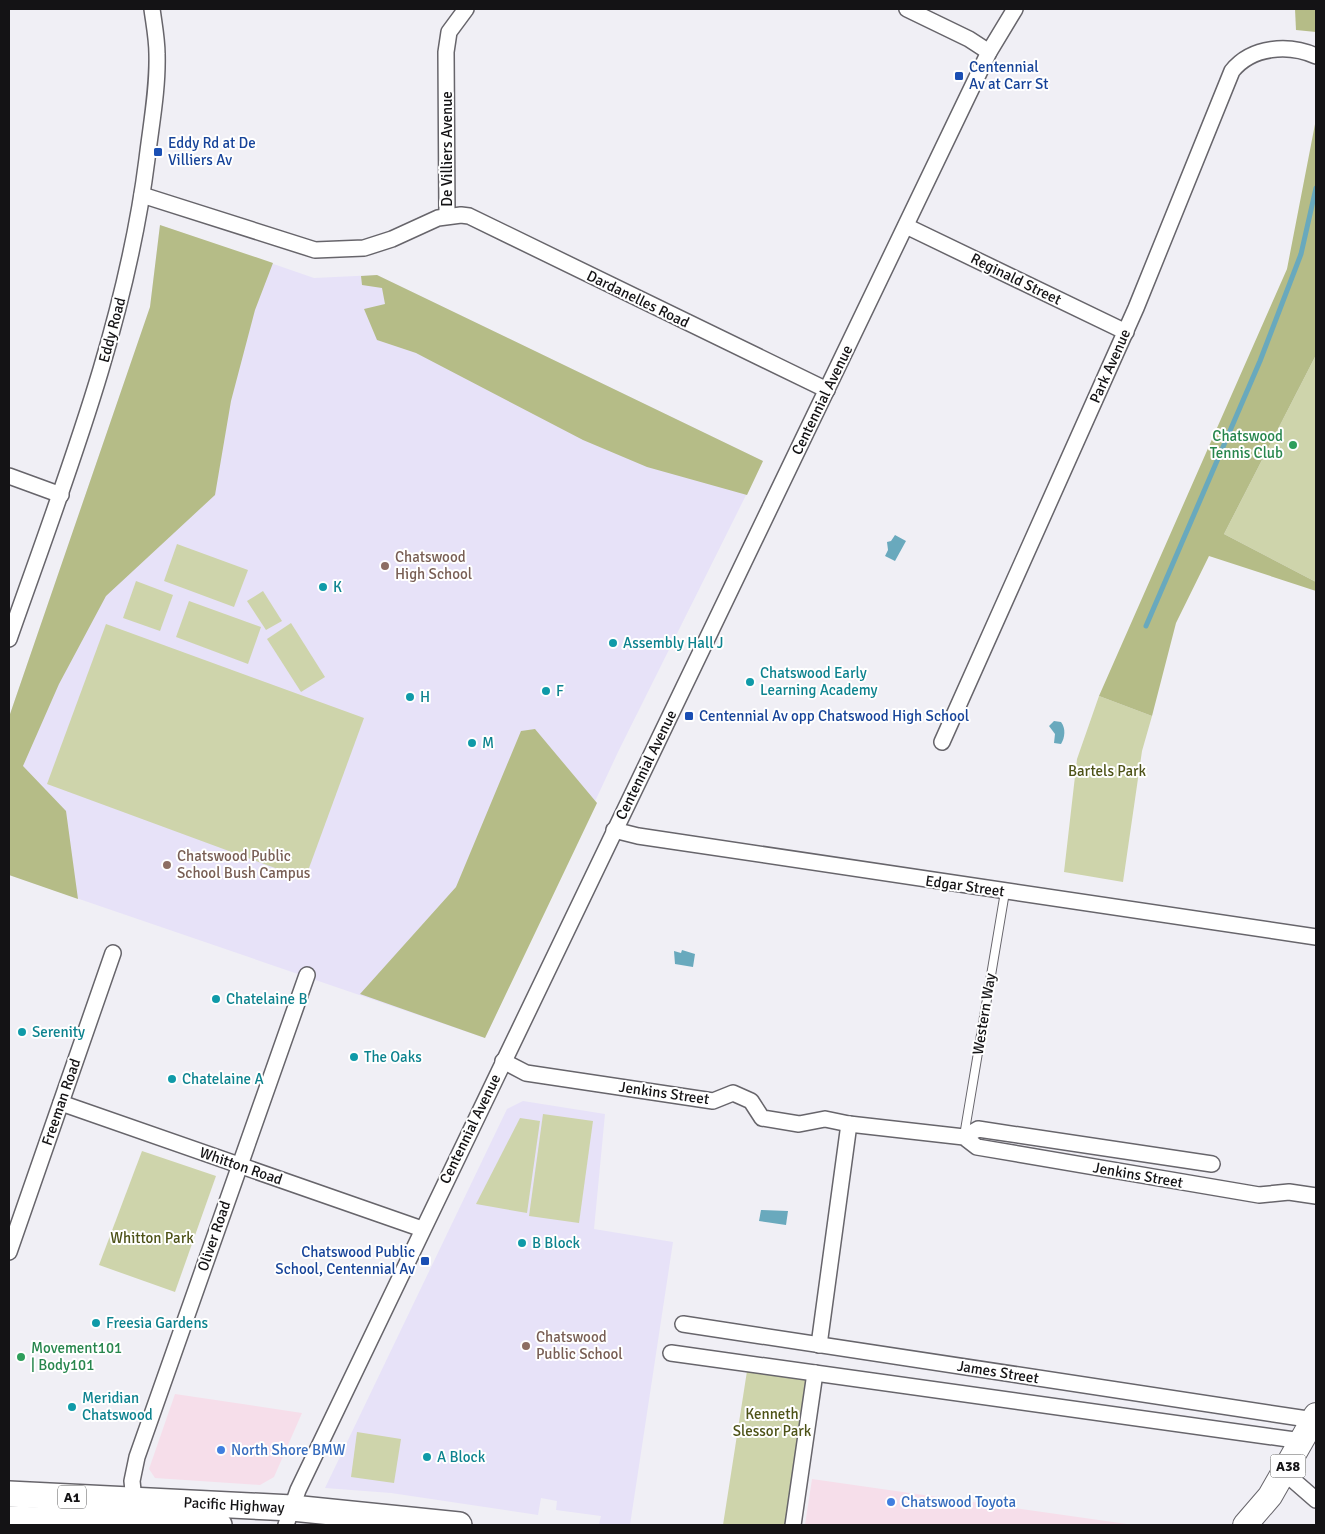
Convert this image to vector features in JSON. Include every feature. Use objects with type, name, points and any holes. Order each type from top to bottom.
[{"type":"highway","name":"Pacific Highway","points":[[9,1494],[134,1500],[289,1516],[459,1525]]},
{"type":"highway","name":"Pacific Highway","points":[[9,1519],[219,1525]]},
{"type":"main road","name":"A38","points":[[1245,1525],[1270,1496],[1315,1418]]},
{"type":"street","name":"Eddy Road","points":[[9,639],[78,448],[118,313],[142,195],[156,77],[157,53],[152,9]]},
{"type":"street","name":"De Villiers Avenue","points":[[142,195],[315,250],[364,248],[392,239],[447,216],[446,52],[449,32],[466,9]]},
{"type":"street","points":[[908,9],[969,39],[989,52]]},
{"type":"street","name":"Centennial Avenue","points":[[289,1516],[345,1389],[502,1061],[989,52],[1015,9]]},
{"type":"street","name":"Park Avenue","points":[[942,742],[1126,332],[1232,71],[1249,57],[1274,49],[1293,48],[1316,56]]},
{"type":"street","name":"Dardanelles Road","points":[[447,216],[469,216],[827,390]]},
{"type":"street","name":"Reginald Street","points":[[906,226],[1126,332]]},
{"type":"street","points":[[9,476],[61,494]]},
{"type":"street","name":"Edgar Street","points":[[614,830],[638,836],[1316,938]]},
{"type":"street","name":"Freeman Road","points":[[9,1252],[113,953]]},
{"type":"street","name":"Oliver Road","points":[[134,1500],[132,1481],[136,1457],[307,975]]},
{"type":"street","name":"Jenkins Street","points":[[502,1061],[526,1073],[713,1101],[733,1093],[751,1101],[762,1118],[799,1124],[825,1119],[850,1124],[964,1137],[977,1147],[1259,1195],[1289,1192],[1316,1196]]},
{"type":"street","name":"Whitton Road","points":[[60,1103],[422,1229]]},
{"type":"street","points":[[819,1345],[850,1124]]},
{"type":"street","name":"Jenkins Street","points":[[964,1137],[978,1129],[1212,1164]]},
{"type":"street","name":"James Street","points":[[683,1324],[1315,1418]]},
{"type":"street","name":"James Street","points":[[671,1353],[1302,1441]]},
{"type":"street","points":[[793,1525],[815,1373]]},
{"type":"street","points":[[1285,1472],[1316,1500]]},
{"type":"lane","name":"Western Way","points":[[964,1137],[1005,892]]},
{"type":"shaded area","name":"Chatswood High School","points":[[160,225],[314,278],[377,275],[763,461],[618,752],[485,1038],[9,875],[9,717],[150,307]]},
{"type":"shaded area","name":"Chatswood Public School","points":[[523,1101],[605,1114],[594,1229],[673,1242],[630,1525],[599,1524],[601,1516],[556,1510],[557,1501],[541,1498],[538,1515],[391,1493],[325,1488],[507,1109]]},
{"type":"shaded area","name":"North Shore BMW","points":[[175,1394],[302,1413],[274,1477],[260,1485],[155,1478],[149,1469]]},
{"type":"shaded area","name":"Chatswood Toyota","points":[[812,1479],[1134,1525],[805,1525]]},
{"type":"green space","points":[[1295,9],[1316,9],[1316,32],[1296,30]]},
{"type":"green space","points":[[1316,119],[1316,355],[1224,534],[1316,582],[1316,591],[1209,556],[1176,623],[1152,716],[1099,696],[1287,269]]},
{"type":"green space","points":[[160,225],[273,263],[255,310],[231,401],[215,495],[106,596],[59,684],[23,766],[66,811],[78,899],[9,875],[9,717],[150,307]]},
{"type":"green space","points":[[377,275],[763,461],[747,495],[647,467],[583,440],[416,353],[377,340],[364,309],[385,304],[382,288],[362,285],[361,276]]},
{"type":"green space","name":"Chatswood Tennis Club","points":[[1316,355],[1316,582],[1224,534]]},
{"type":"green space","points":[[177,544],[248,570],[234,607],[164,581]]},
{"type":"green space","points":[[136,581],[173,595],[160,631],[123,618]]},
{"type":"green space","points":[[263,591],[282,621],[266,630],[247,601]]},
{"type":"green space","points":[[189,601],[261,627],[248,664],[176,637]]},
{"type":"green space","points":[[291,623],[325,677],[301,692],[267,639]]},
{"type":"green space","points":[[106,624],[364,718],[305,879],[47,784]]},
{"type":"green space","name":"Bartels Park","points":[[1099,696],[1152,716],[1142,751],[1123,882],[1064,872],[1077,759]]},
{"type":"green space","points":[[535,729],[597,803],[485,1038],[360,994],[456,887],[521,731]]},
{"type":"green space","points":[[543,1114],[593,1121],[579,1223],[529,1216]]},
{"type":"green space","points":[[520,1118],[540,1121],[527,1213],[476,1204]]},
{"type":"green space","name":"Whitton Park","points":[[142,1151],[216,1176],[175,1292],[99,1265]]},
{"type":"green space","name":"Kenneth Slessor Park","points":[[747,1371],[810,1381],[789,1525],[723,1525]]},
{"type":"green space","points":[[357,1432],[401,1439],[394,1483],[351,1477]]},
{"type":"water","points":[[895,535],[906,541],[895,561],[885,556],[888,550],[887,542],[891,541]]},
{"type":"water","points":[[1054,721],[1061,722],[1064,727],[1064,736],[1061,744],[1054,743],[1055,734],[1049,726]]},
{"type":"water","points":[[682,950],[695,954],[693,967],[675,964],[674,951],[681,953]]},
{"type":"water","points":[[761,1210],[788,1211],[786,1225],[759,1221]]},
{"type":"waterway","points":[[1146,626],[1260,361],[1301,254],[1316,188]]},
{"type":"place","name":"Centennial Av at Carr St","points":[[959,76]]},
{"type":"place","name":"Eddy Rd at De Villiers Av","points":[[158,152]]},
{"type":"place","name":"Chatswood Tennis Club","points":[[1293,445]]},
{"type":"place","name":"Chatswood High School","points":[[385,566]]},
{"type":"place","name":"K","points":[[323,587]]},
{"type":"place","name":"Assembly Hall J","points":[[613,643]]},
{"type":"place","name":"Chatswood Early Learning Academy","points":[[750,682]]},
{"type":"place","name":"F","points":[[546,691]]},
{"type":"place","name":"H","points":[[410,697]]},
{"type":"place","name":"Centennial Av opp Chatswood High School","points":[[689,716]]},
{"type":"place","name":"M","points":[[472,743]]},
{"type":"place","name":"Chatswood Public School Bush Campus","points":[[167,865]]},
{"type":"place","name":"Chatelaine B","points":[[216,999]]},
{"type":"place","name":"Serenity","points":[[22,1032]]},
{"type":"place","name":"The Oaks","points":[[354,1057]]},
{"type":"place","name":"Chatelaine A","points":[[172,1079]]},
{"type":"place","name":"B Block","points":[[522,1243]]},
{"type":"place","name":"Chatswood Public School, Centennial Av","points":[[425,1261]]},
{"type":"place","name":"Freesia Gardens","points":[[96,1323]]},
{"type":"place","name":"Chatswood Public School","points":[[526,1346]]},
{"type":"place","name":"Movement101 | Body101","points":[[21,1357]]},
{"type":"place","name":"Meridian Chatswood","points":[[72,1407]]},
{"type":"place","name":"North Shore BMW","points":[[221,1450]]},
{"type":"place","name":"A Block","points":[[427,1457]]},
{"type":"place","name":"Chatswood Toyota","points":[[891,1502]]}]
